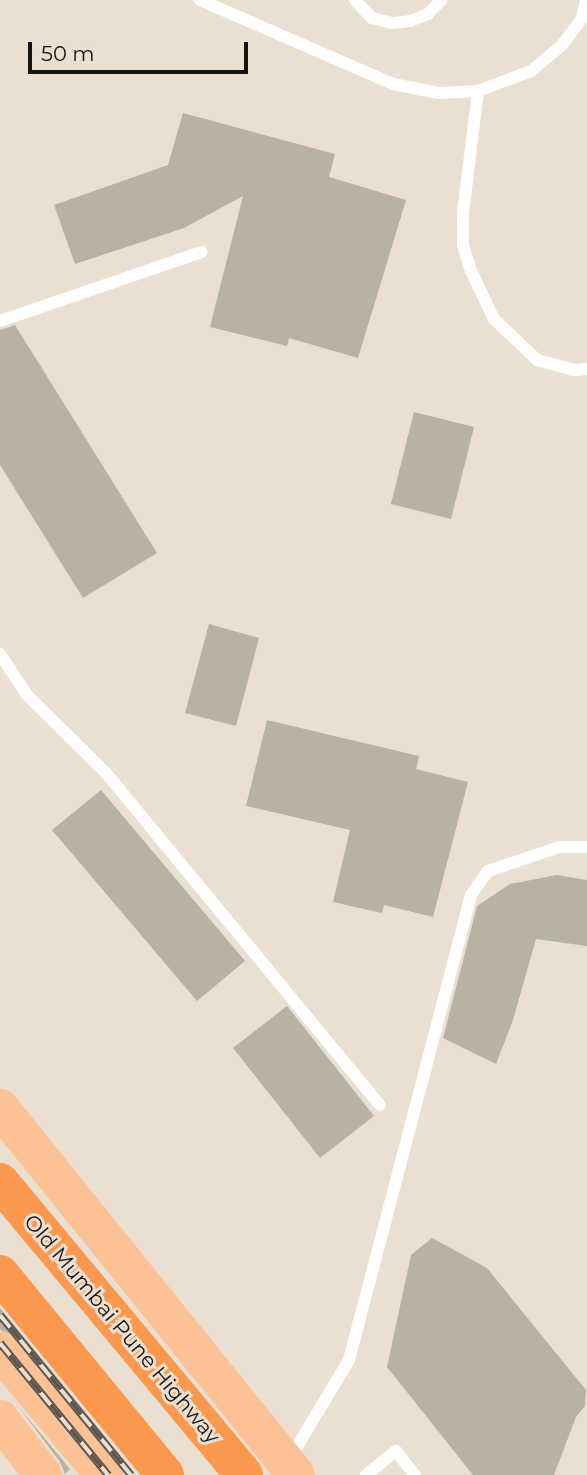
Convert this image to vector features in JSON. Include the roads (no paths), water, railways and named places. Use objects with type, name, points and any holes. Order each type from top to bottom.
[{"type":"highway","name":"Old Mumbai Pune Highway","points":[[0,1182],[244,1475]]},
{"type":"highway","points":[[0,1274],[165,1475]]},
{"type":"main road","points":[[0,1108],[291,1469]]},
{"type":"main road","points":[[0,1351],[104,1475]]},
{"type":"main road","points":[[6,1427],[43,1475]]},
{"type":"lane","points":[[200,0],[393,84],[439,93],[478,91],[530,71],[562,45],[582,18],[586,0]]},
{"type":"lane","points":[[355,0],[372,18],[392,23],[410,21],[428,14],[441,0]]},
{"type":"lane","points":[[478,91],[463,213],[463,245],[471,271],[494,319],[537,360],[574,370],[587,369]]},
{"type":"lane","points":[[0,321],[201,252]]},
{"type":"lane","points":[[0,654],[27,695],[106,774],[380,1105]]},
{"type":"lane","points":[[291,1469],[349,1360],[471,895],[488,871],[559,847],[587,847]]},
{"type":"lane","points":[[366,1475],[396,1451],[415,1475]]},
{"type":"railway","points":[[0,1315],[131,1475]]},
{"type":"railway","points":[[0,1343],[108,1475]]}]
